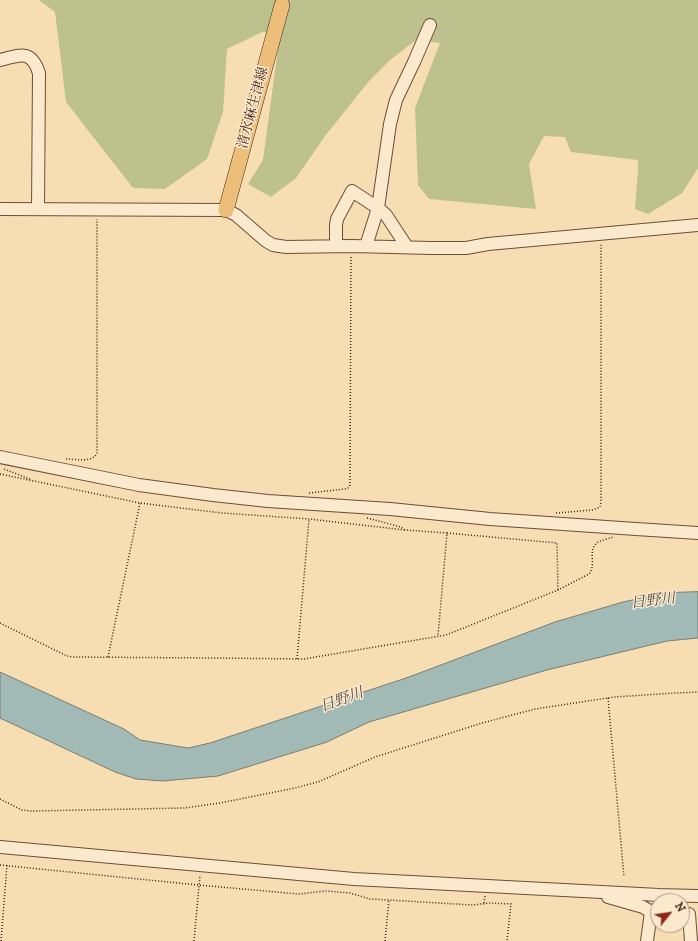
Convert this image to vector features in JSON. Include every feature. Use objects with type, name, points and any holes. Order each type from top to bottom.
[{"type":"main road","name":"清水麻生津線","points":[[226,210],[282,5]]},
{"type":"street","points":[[366,246],[378,208],[390,124],[396,100],[430,25]]},
{"type":"street","points":[[0,60],[26,55],[31,59],[39,73],[38,209]]},
{"type":"street","points":[[336,246],[337,219],[352,191],[386,215],[407,247]]},
{"type":"street","points":[[0,209],[226,210],[236,215],[266,241],[273,245],[286,247],[366,246],[466,248],[698,225]]},
{"type":"street","points":[[0,457],[139,485],[213,496],[390,509],[498,520],[698,533]]},
{"type":"street","points":[[0,847],[354,879],[698,896]]},
{"type":"street","points":[[587,891],[650,909]]},
{"type":"street","points":[[690,909],[698,902]]},
{"type":"street","points":[[647,941],[650,931]]},
{"type":"street","points":[[690,931],[691,941]]},
{"type":"path","points":[[63,459],[91,459],[96,457],[97,454],[97,209]]},
{"type":"path","points":[[554,513],[593,510],[600,507],[601,234]]},
{"type":"path","points":[[309,493],[344,490],[350,485],[352,246]]},
{"type":"path","points":[[0,467],[35,481]]},
{"type":"path","points":[[0,474],[140,503],[222,513],[309,519],[405,530],[557,543],[558,590]]},
{"type":"path","points":[[108,657],[140,503]]},
{"type":"path","points":[[366,518],[401,527],[405,530]]},
{"type":"path","points":[[296,659],[309,519]]},
{"type":"path","points":[[438,636],[447,533]]},
{"type":"path","points":[[0,623],[67,656],[72,657],[304,659],[446,635],[558,590],[589,574],[593,565],[593,548],[598,543],[617,536]]},
{"type":"path","points":[[0,799],[22,810],[31,811],[184,808],[220,803],[318,782],[375,757],[482,723],[535,709],[608,698],[675,692],[698,692]]},
{"type":"path","points":[[608,698],[624,877]]},
{"type":"path","points":[[0,865],[300,894],[326,891],[350,893],[370,899],[472,905],[490,902],[511,904],[507,941]]},
{"type":"path","points":[[1,941],[7,865]]},
{"type":"path","points":[[194,941],[198,885]]},
{"type":"path","points":[[386,941],[389,900]]},
{"type":"green space","points":[[39,0],[698,0],[698,168],[682,193],[648,214],[635,209],[638,160],[571,152],[565,137],[544,136],[529,164],[536,209],[429,199],[418,185],[415,108],[440,43],[416,40],[390,60],[369,81],[325,136],[296,178],[271,197],[248,184],[263,160],[280,34],[262,32],[227,49],[223,112],[207,159],[165,189],[133,188],[66,102],[55,12]]},
{"type":"water","name":"日野川","points":[[698,592],[698,638],[667,641],[547,670],[369,722],[327,742],[218,776],[163,781],[136,779],[115,772],[0,718],[0,672],[124,729],[140,740],[188,748],[210,743],[409,677],[555,622],[623,602],[665,593]]}]
